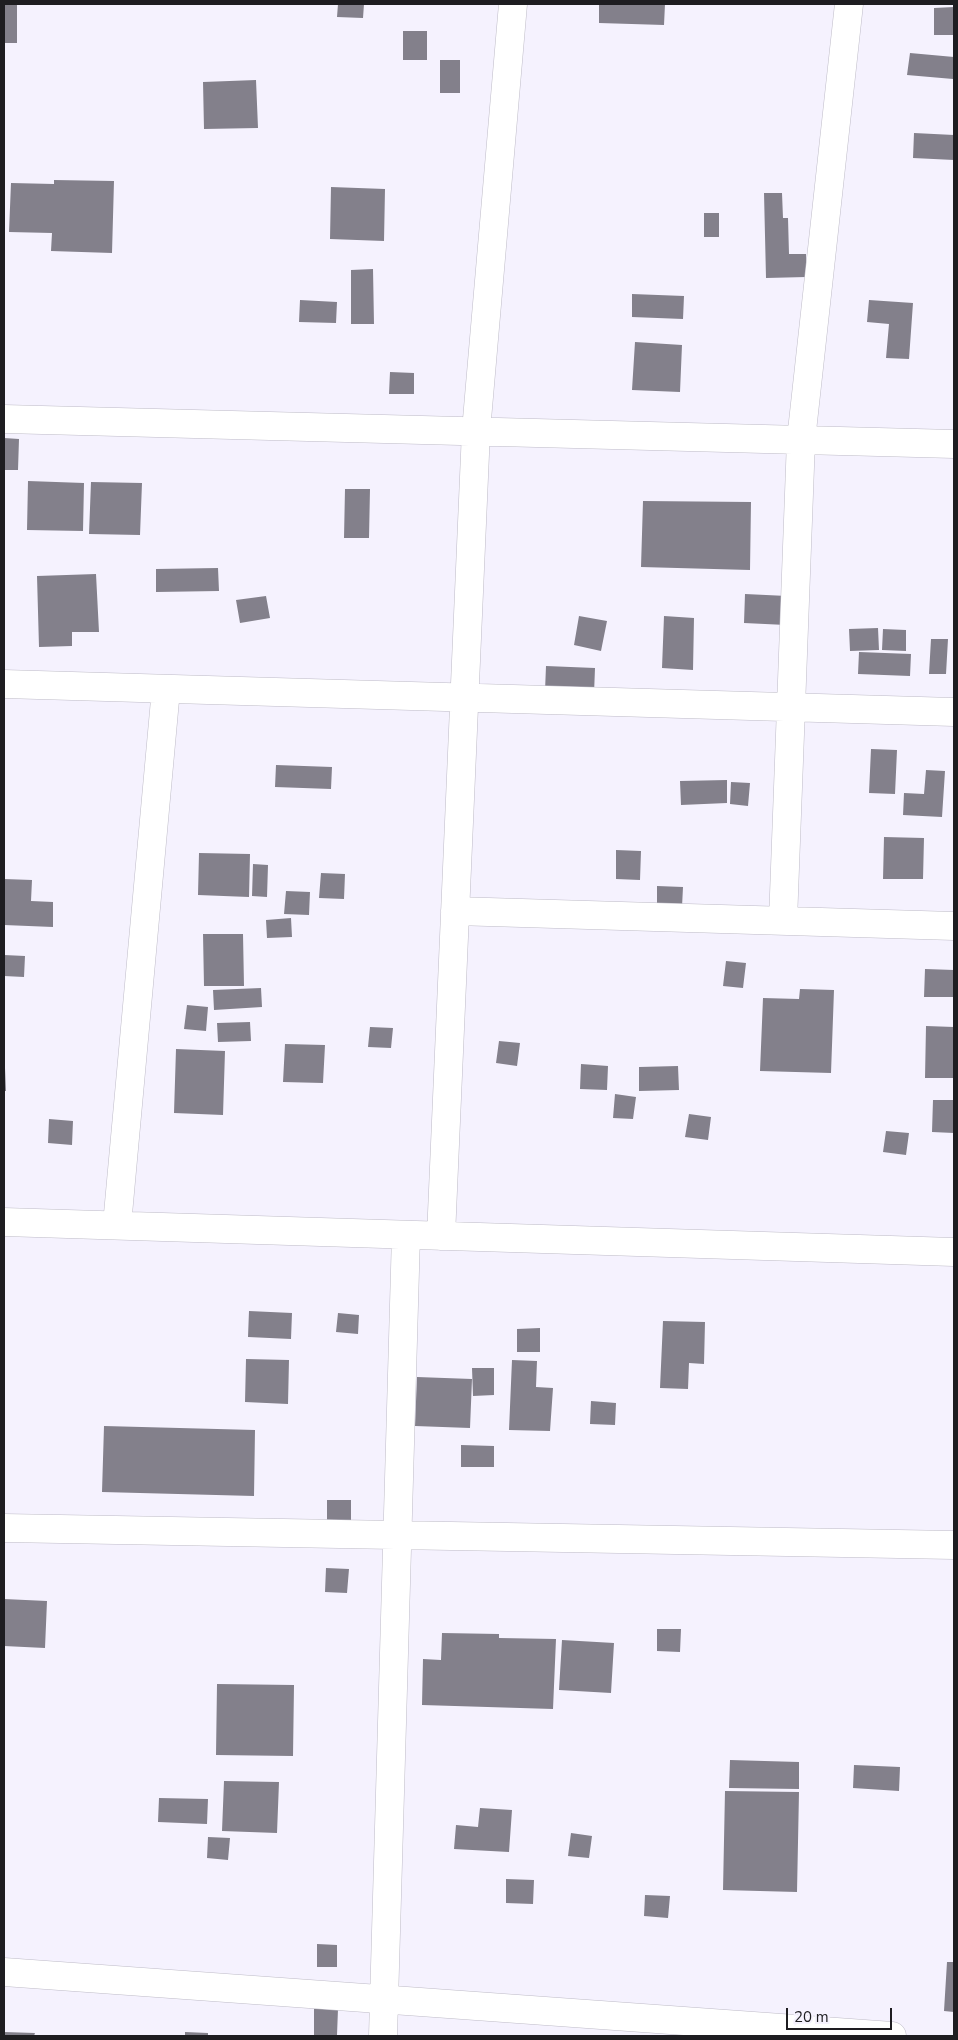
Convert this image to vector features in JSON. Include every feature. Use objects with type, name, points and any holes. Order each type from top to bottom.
[{"type":"street","points":[[441,1236],[476,432],[513,4]]},
{"type":"street","points":[[783,921],[801,440],[848,4]]},
{"type":"street","points":[[4,419],[954,444]]},
{"type":"street","points":[[4,684],[954,712]]},
{"type":"street","points":[[117,1225],[166,689]]},
{"type":"street","points":[[455,911],[954,926]]},
{"type":"street","points":[[4,1222],[954,1252]]},
{"type":"street","points":[[383,2036],[406,1234]]},
{"type":"street","points":[[4,1528],[954,1545]]},
{"type":"street","points":[[4,1972],[384,1999],[706,2030],[892,2036]]},
{"type":"building","points":[[4,4],[17,4],[17,43],[4,43]]},
{"type":"building","points":[[338,4],[364,4],[363,18],[337,17]]},
{"type":"building","points":[[599,4],[665,4],[664,25],[599,23]]},
{"type":"building","points":[[954,7],[954,35],[934,35],[934,8]]},
{"type":"building","points":[[403,31],[427,31],[427,60],[403,60]]},
{"type":"building","points":[[910,53],[954,57],[953,79],[907,75]]},
{"type":"building","points":[[440,60],[460,60],[460,93],[440,93]]},
{"type":"building","points":[[256,80],[258,128],[204,129],[203,82]]},
{"type":"building","points":[[914,133],[954,135],[954,160],[913,158]]},
{"type":"building","points":[[54,180],[114,181],[112,253],[51,251],[52,233],[9,232],[11,183],[54,184]]},
{"type":"building","points":[[331,187],[385,189],[384,241],[330,239]]},
{"type":"building","points":[[764,193],[782,193],[783,218],[788,218],[789,254],[806,254],[806,277],[766,278]]},
{"type":"building","points":[[704,213],[719,213],[719,237],[704,237]]},
{"type":"building","points":[[373,269],[374,324],[351,324],[351,270]]},
{"type":"building","points":[[632,294],[684,296],[683,319],[632,317]]},
{"type":"building","points":[[300,300],[337,302],[336,323],[299,322]]},
{"type":"building","points":[[869,300],[913,303],[909,359],[886,358],[889,324],[867,322]]},
{"type":"building","points":[[635,342],[682,345],[680,392],[632,390]]},
{"type":"building","points":[[390,372],[414,373],[414,394],[389,394]]},
{"type":"building","points":[[4,438],[19,439],[18,470],[4,470]]},
{"type":"building","points":[[28,481],[84,483],[83,531],[27,530]]},
{"type":"building","points":[[91,482],[142,483],[140,535],[89,534]]},
{"type":"building","points":[[345,489],[370,489],[369,538],[344,538]]},
{"type":"building","points":[[643,501],[751,502],[750,570],[641,567]]},
{"type":"building","points":[[218,568],[219,591],[156,592],[156,569]]},
{"type":"building","points":[[96,574],[99,632],[72,632],[72,646],[39,647],[37,576]]},
{"type":"building","points":[[745,594],[787,596],[786,625],[744,623]]},
{"type":"building","points":[[266,596],[270,618],[240,623],[236,600]]},
{"type":"building","points":[[579,616],[607,621],[601,651],[574,645]]},
{"type":"building","points":[[664,616],[694,618],[693,670],[662,668]]},
{"type":"building","points":[[878,628],[879,650],[850,651],[849,629]]},
{"type":"building","points":[[883,629],[906,630],[906,651],[882,650]]},
{"type":"building","points":[[931,639],[948,639],[946,674],[929,674]]},
{"type":"building","points":[[859,652],[911,654],[910,676],[858,674]]},
{"type":"building","points":[[546,666],[595,668],[594,694],[545,691]]},
{"type":"building","points":[[871,749],[897,750],[895,794],[869,793]]},
{"type":"building","points":[[276,765],[332,767],[331,789],[275,787]]},
{"type":"building","points":[[926,770],[945,771],[942,817],[903,815],[904,793],[924,794]]},
{"type":"building","points":[[727,780],[727,803],[681,805],[680,781]]},
{"type":"building","points":[[731,782],[750,783],[748,806],[730,804]]},
{"type":"building","points":[[884,837],[924,838],[923,879],[883,879]]},
{"type":"building","points":[[616,850],[641,851],[640,880],[616,879]]},
{"type":"building","points":[[199,853],[250,854],[249,897],[198,895]]},
{"type":"building","points":[[253,864],[268,865],[267,897],[252,896]]},
{"type":"building","points":[[321,873],[345,874],[344,899],[319,898]]},
{"type":"building","points":[[4,879],[32,880],[31,901],[53,902],[53,927],[4,925]]},
{"type":"building","points":[[657,886],[683,887],[682,907],[657,907]]},
{"type":"building","points":[[286,891],[310,892],[309,915],[284,914]]},
{"type":"building","points":[[291,918],[292,937],[267,938],[266,920]]},
{"type":"building","points":[[203,934],[243,934],[244,986],[204,986]]},
{"type":"building","points":[[4,955],[25,956],[24,977],[4,976]]},
{"type":"building","points":[[726,961],[746,963],[743,988],[723,986]]},
{"type":"building","points":[[925,969],[954,970],[954,997],[924,997]]},
{"type":"building","points":[[261,988],[262,1007],[214,1010],[213,990]]},
{"type":"building","points":[[800,989],[834,990],[831,1073],[760,1071],[763,998],[799,999]]},
{"type":"building","points":[[187,1005],[208,1007],[206,1031],[184,1029]]},
{"type":"building","points":[[250,1022],[251,1041],[218,1042],[217,1023]]},
{"type":"building","points":[[926,1026],[954,1027],[954,1078],[925,1078]]},
{"type":"building","points":[[370,1027],[393,1028],[391,1048],[368,1047]]},
{"type":"building","points":[[499,1041],[520,1043],[517,1066],[496,1063]]},
{"type":"building","points":[[285,1044],[325,1045],[323,1083],[283,1082]]},
{"type":"building","points":[[176,1049],[225,1051],[223,1115],[174,1113]]},
{"type":"building","points":[[581,1064],[608,1066],[607,1090],[580,1089]]},
{"type":"building","points":[[678,1066],[679,1090],[639,1091],[639,1067]]},
{"type":"building","points":[[5,1068],[6,1091],[4,1091]]},
{"type":"building","points":[[615,1094],[636,1097],[633,1119],[613,1118]]},
{"type":"building","points":[[933,1100],[954,1100],[954,1133],[932,1132]]},
{"type":"building","points":[[689,1114],[711,1117],[708,1140],[685,1137]]},
{"type":"building","points":[[49,1119],[73,1121],[72,1145],[48,1143]]},
{"type":"building","points":[[886,1131],[909,1133],[906,1155],[883,1152]]},
{"type":"building","points":[[249,1311],[292,1313],[291,1339],[248,1337]]},
{"type":"building","points":[[338,1313],[359,1315],[358,1334],[336,1332]]},
{"type":"building","points":[[663,1321],[705,1322],[704,1364],[689,1363],[688,1389],[660,1388]]},
{"type":"building","points":[[540,1328],[540,1352],[517,1352],[517,1329]]},
{"type":"building","points":[[246,1359],[289,1360],[288,1404],[245,1402]]},
{"type":"building","points":[[512,1360],[537,1361],[536,1387],[553,1388],[550,1431],[509,1430]]},
{"type":"building","points":[[472,1368],[494,1368],[494,1395],[473,1396]]},
{"type":"building","points":[[417,1377],[472,1379],[470,1428],[415,1426]]},
{"type":"building","points":[[591,1401],[616,1403],[615,1425],[590,1424]]},
{"type":"building","points":[[104,1426],[255,1430],[254,1496],[102,1492]]},
{"type":"building","points":[[461,1445],[494,1446],[494,1467],[461,1467]]},
{"type":"building","points":[[327,1500],[351,1500],[351,1525],[327,1524]]},
{"type":"building","points":[[326,1568],[349,1569],[347,1593],[325,1592]]},
{"type":"building","points":[[4,1599],[47,1601],[45,1648],[4,1646]]},
{"type":"building","points":[[657,1629],[681,1629],[680,1652],[657,1651]]},
{"type":"building","points":[[442,1633],[499,1634],[499,1638],[556,1639],[553,1709],[422,1705],[423,1659],[441,1660]]},
{"type":"building","points":[[562,1640],[614,1643],[611,1693],[559,1690]]},
{"type":"building","points":[[217,1684],[294,1685],[293,1756],[216,1755]]},
{"type":"building","points":[[730,1760],[799,1762],[799,1789],[729,1788]]},
{"type":"building","points":[[854,1765],[900,1767],[899,1791],[853,1788]]},
{"type":"building","points":[[224,1781],[279,1782],[277,1833],[222,1831]]},
{"type":"building","points":[[725,1791],[799,1792],[797,1892],[723,1890]]},
{"type":"building","points":[[159,1798],[208,1799],[207,1824],[158,1822]]},
{"type":"building","points":[[480,1808],[512,1810],[509,1852],[454,1849],[456,1825],[478,1827]]},
{"type":"building","points":[[571,1833],[592,1836],[589,1858],[568,1856]]},
{"type":"building","points":[[208,1837],[230,1838],[228,1860],[207,1858]]},
{"type":"building","points":[[506,1879],[534,1880],[533,1904],[506,1903]]},
{"type":"building","points":[[645,1895],[670,1896],[668,1918],[644,1916]]},
{"type":"building","points":[[317,1944],[337,1945],[337,1967],[317,1967]]},
{"type":"building","points":[[947,1962],[954,1962],[954,2012],[944,2011]]},
{"type":"building","points":[[314,2009],[338,2009],[337,2035],[314,2035]]},
{"type":"building","points":[[4,2032],[35,2033],[34,2036],[4,2036]]},
{"type":"building","points":[[185,2032],[208,2033],[208,2036],[185,2036]]}]
